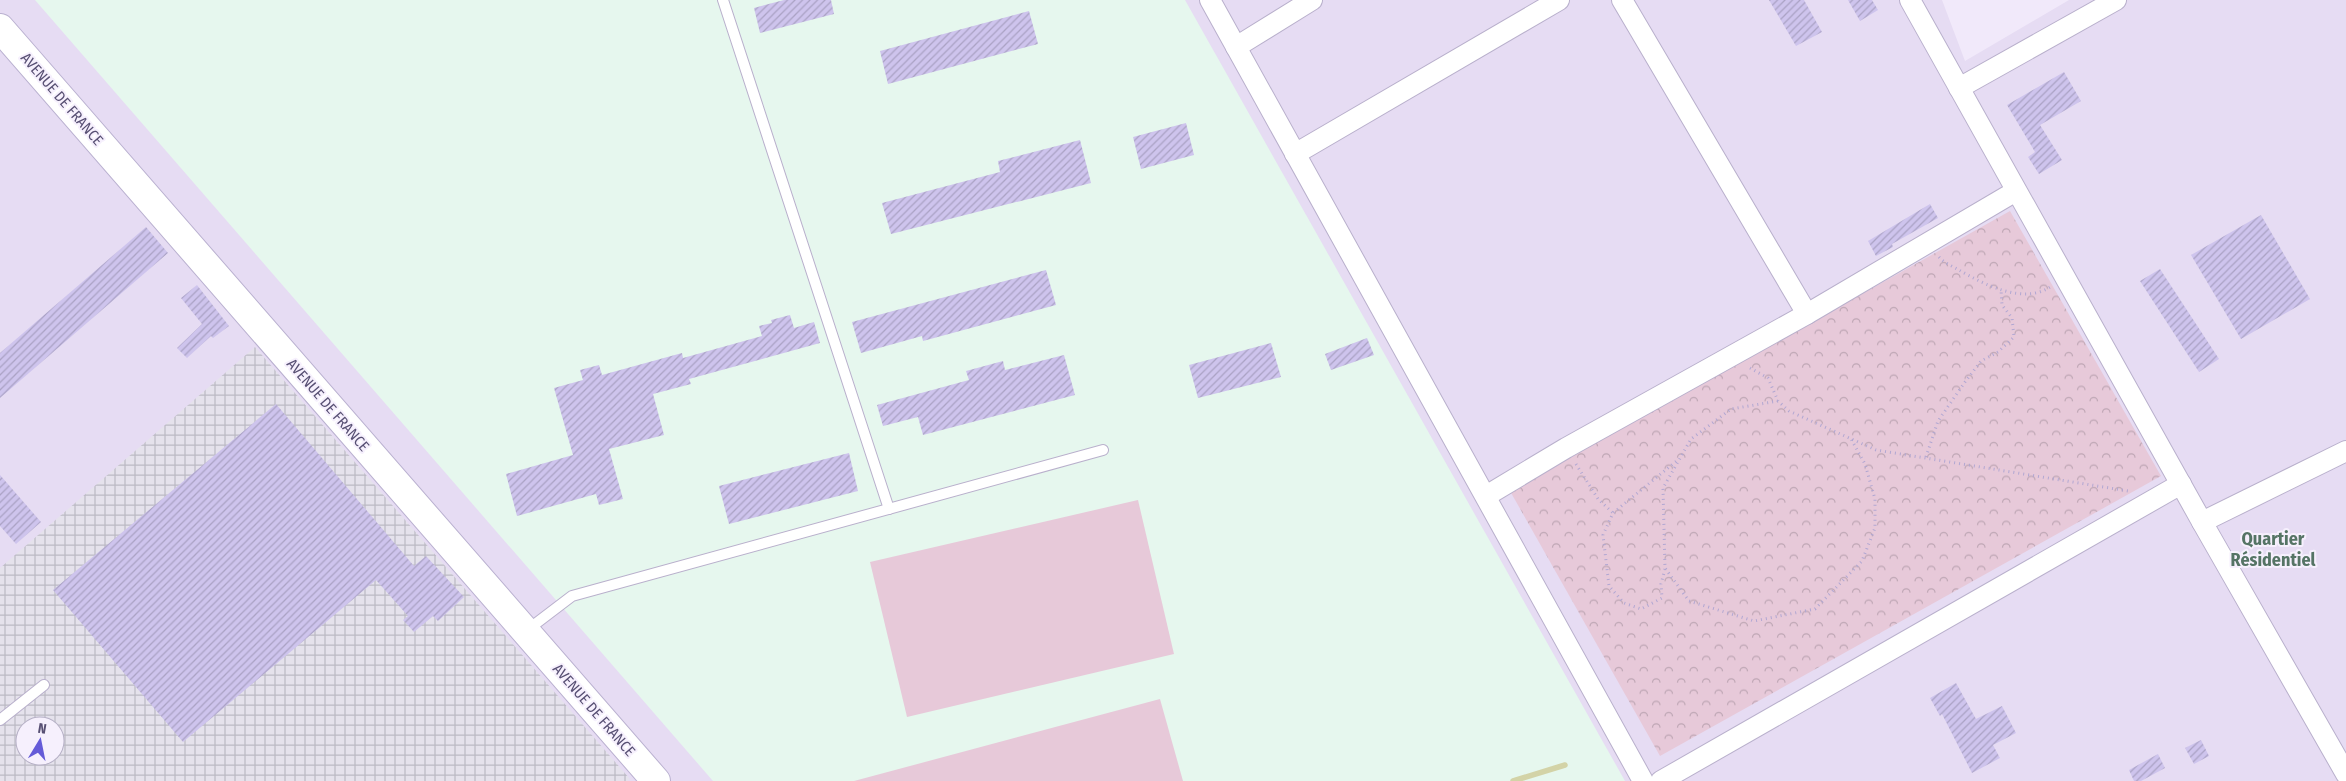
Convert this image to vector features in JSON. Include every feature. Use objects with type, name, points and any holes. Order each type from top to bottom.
[{"type":"main road","name":"AVENUE DE FRANCE","points":[[0,28],[526,631],[653,780]]},
{"type":"street","points":[[1210,0],[1643,781]]},
{"type":"street","points":[[1236,47],[1312,0]]},
{"type":"street","points":[[1295,154],[1559,0]]},
{"type":"street","points":[[1622,0],[1807,314]]},
{"type":"street","points":[[1910,0],[2202,522],[2346,774]]},
{"type":"street","points":[[1958,88],[2116,0]]},
{"type":"street","points":[[1486,496],[1566,448],[1807,314],[2016,191]]},
{"type":"street","points":[[2202,522],[2346,451]]},
{"type":"street","points":[[1661,781],[2181,484]]},
{"type":"lane","points":[[723,0],[889,509]]},
{"type":"lane","points":[[526,631],[572,596],[1103,450]]},
{"type":"lane","points":[[0,720],[44,686]]},
{"type":"path","points":[[1929,243],[1942,260],[1984,285],[2014,294],[2045,290],[2065,277]]},
{"type":"path","points":[[1925,458],[1938,421],[1965,382],[1981,361],[1998,352],[2014,337],[2012,318],[2002,306],[2002,290]]},
{"type":"path","points":[[1734,355],[1740,362],[1768,378],[1778,401],[1789,411],[1876,450],[2132,492],[2140,507]]},
{"type":"path","points":[[1682,457],[1613,513],[1603,535],[1609,586],[1624,602],[1641,609],[1662,598],[1665,568],[1663,488],[1682,457],[1691,440],[1731,409],[1778,401]]},
{"type":"path","points":[[1665,568],[1689,601],[1754,621],[1815,609],[1862,561],[1875,528],[1875,499],[1864,464],[1850,437]]},
{"type":"path","points":[[1566,448],[1598,499],[1613,513]]},
{"type":"shaded area","points":[[0,0],[1942,0],[1965,61],[2069,0],[2346,0],[2346,781],[0,781]]},
{"type":"shaded area","points":[[35,0],[1185,0],[1625,781],[713,781]]},
{"type":"shaded area","points":[[255,347],[630,779],[627,781],[0,781],[0,568]]},
{"type":"green space","points":[[2010,211],[2161,476],[1660,756],[1510,491]]},
{"type":"green space","points":[[1138,500],[1174,654],[907,717],[870,562]]},
{"type":"green space","points":[[1160,699],[1183,781],[854,781]]},
{"type":"building","points":[[784,0],[831,0],[834,14],[760,33],[754,8]]},
{"type":"building","points":[[1769,0],[1804,0],[1822,32],[1796,46]]},
{"type":"building","points":[[1848,0],[1872,0],[1878,10],[1860,21]]},
{"type":"building","points":[[1029,11],[1038,44],[888,84],[880,51]]},
{"type":"building","points":[[2064,72],[2081,101],[2040,125],[2062,160],[2039,174],[2028,157],[2035,152],[2007,105]]},
{"type":"building","points":[[1186,123],[1194,155],[1141,169],[1133,137]]},
{"type":"building","points":[[1080,140],[1091,183],[891,234],[882,203],[1000,172],[998,161]]},
{"type":"building","points":[[1930,204],[1938,218],[1892,244],[1893,247],[1876,256],[1868,241]]},
{"type":"building","points":[[2261,215],[2310,299],[2241,339],[2191,255]]},
{"type":"building","points":[[146,227],[168,253],[0,398],[0,353]]},
{"type":"building","points":[[2160,269],[2219,359],[2199,372],[2140,281]]},
{"type":"building","points":[[1046,270],[1056,305],[923,341],[922,336],[861,353],[852,322]]},
{"type":"building","points":[[197,285],[229,326],[213,338],[211,336],[187,358],[177,348],[202,324],[181,298]]},
{"type":"building","points":[[790,315],[794,328],[814,322],[820,343],[689,379],[691,384],[653,394],[664,435],[609,449],[623,499],[599,505],[596,494],[517,516],[506,474],[573,455],[554,388],[583,380],[580,370],[599,365],[602,375],[682,353],[683,358],[762,336],[759,326],[772,323],[771,320]]},
{"type":"building","points":[[1367,338],[1374,355],[1331,370],[1325,354]]},
{"type":"building","points":[[1271,343],[1281,377],[1198,398],[1189,365]]},
{"type":"building","points":[[1064,355],[1075,395],[923,435],[918,417],[883,426],[877,405],[969,380],[966,371],[1003,361],[1005,370]]},
{"type":"building","points":[[276,404],[414,566],[426,556],[464,597],[438,621],[433,616],[414,632],[403,620],[408,616],[376,580],[183,742],[53,590]]},
{"type":"building","points":[[849,453],[858,491],[729,524],[719,486]]},
{"type":"building","points":[[0,475],[41,522],[16,544],[0,526]]},
{"type":"building","points":[[1956,683],[1976,719],[2002,706],[2016,733],[1993,745],[2000,758],[1972,773],[1942,714],[1940,716],[1930,698]]},
{"type":"building","points":[[2201,740],[2209,756],[2194,764],[2185,748]]},
{"type":"building","points":[[2158,754],[2165,768],[2141,781],[2134,781],[2129,770]]},
{"type":"waterway","points":[[1513,781],[1565,765]]},
{"type":"district","name":"Quartier Résidentiel","points":[[2273,549]]}]
